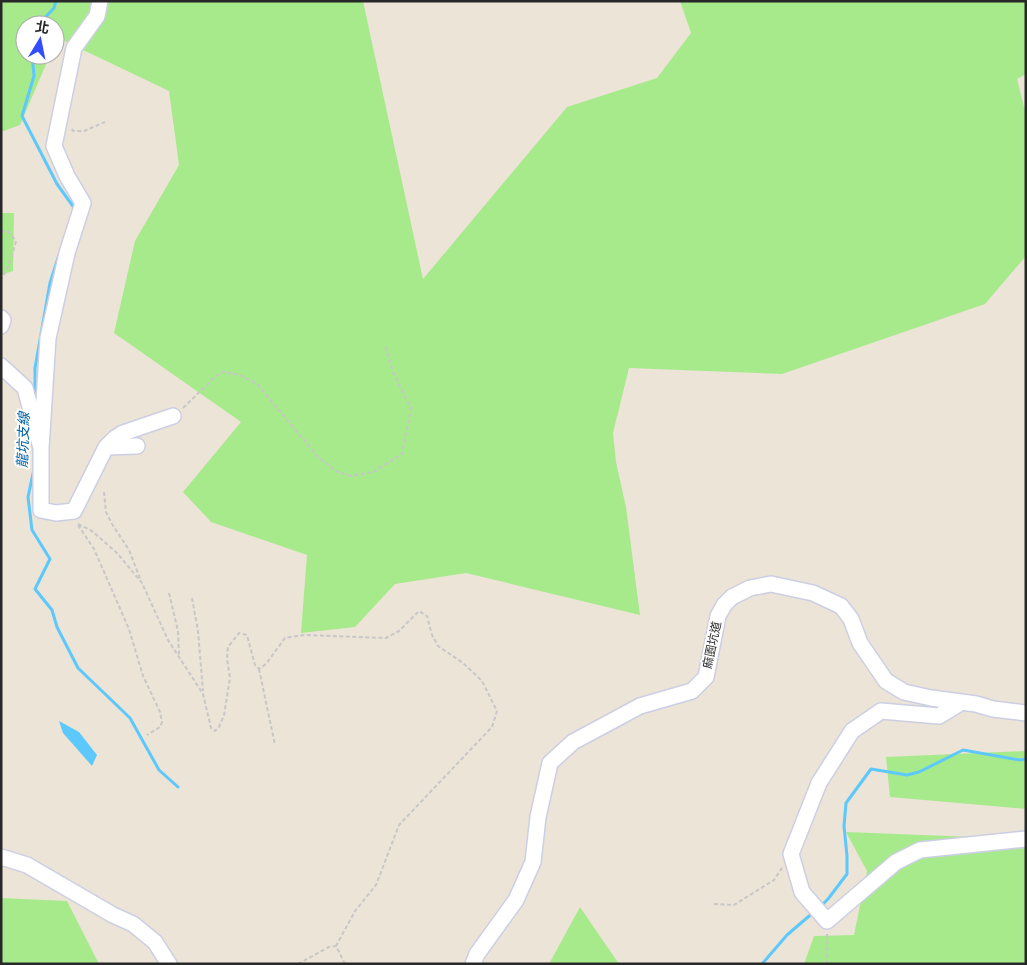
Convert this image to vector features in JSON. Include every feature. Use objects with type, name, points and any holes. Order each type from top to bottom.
[{"type":"street","points":[[100,1],[97,16],[74,48],[54,146],[67,176],[83,202],[67,253],[48,338],[41,448],[42,510],[56,512],[74,511],[106,447],[115,438],[123,433],[173,416]]},
{"type":"street","points":[[1,318],[1,326]]},
{"type":"street","points":[[1,366],[26,388],[41,448]]},
{"type":"street","points":[[106,447],[137,446]]},
{"type":"street","name":"麻園坑道","points":[[474,964],[477,954],[516,900],[533,862],[538,817],[550,763],[573,742],[640,706],[692,691],[706,677],[718,616],[721,610],[732,598],[750,588],[771,584],[813,593],[841,606],[852,619],[860,643],[886,681],[904,692],[976,704],[993,709],[1026,713]]},
{"type":"street","points":[[962,702],[939,716],[882,711],[852,731],[819,783],[792,854],[802,892],[827,921],[896,862],[920,850],[1026,839]]},
{"type":"street","points":[[1,857],[27,865],[113,915],[133,924],[155,942],[169,964]]},
{"type":"path","points":[[61,119],[73,131],[84,131],[105,122]]},
{"type":"path","points":[[1,231],[9,232],[16,240],[10,263],[1,280]]},
{"type":"path","points":[[173,416],[216,376],[223,372],[240,375],[257,384],[318,457],[336,471],[350,476],[372,472],[402,454],[411,409],[393,372],[385,345]]},
{"type":"path","points":[[104,492],[106,512],[129,550],[168,640],[203,694]]},
{"type":"path","points":[[142,583],[118,554],[92,531],[77,523],[94,549],[106,576],[129,630],[144,676],[160,712],[162,722],[160,727],[147,735]]},
{"type":"path","points":[[169,593],[178,632],[179,656]]},
{"type":"path","points":[[192,598],[198,631],[203,694],[211,728],[214,731],[220,727],[224,715],[230,678],[227,659],[228,647],[239,634],[247,635],[255,665],[259,669],[275,745]]},
{"type":"path","points":[[259,669],[266,664],[285,638],[304,635],[386,638],[399,631],[419,611],[427,616],[432,635],[438,646],[463,663],[482,681],[498,711],[492,727],[399,825],[376,885],[355,911],[336,946]]},
{"type":"path","points":[[714,904],[734,904],[774,880],[792,854]]},
{"type":"path","points":[[827,921],[827,964]]},
{"type":"path","points":[[298,964],[329,947],[336,946]]},
{"type":"path","points":[[336,946],[345,964]]},
{"type":"green space","points":[[1,1],[363,1],[423,279],[567,107],[657,78],[691,33],[680,1],[1026,1],[1026,74],[1017,79],[1024,107],[1026,108],[1026,256],[985,304],[782,374],[629,368],[613,433],[616,462],[626,507],[640,615],[466,573],[395,584],[355,627],[301,633],[307,555],[211,522],[183,492],[241,422],[114,333],[135,241],[179,165],[169,91],[65,41],[65,15],[15,15],[15,65],[46,65],[20,125],[1,132]]},
{"type":"green space","points":[[1,213],[14,213],[13,271],[1,275]]},
{"type":"green space","points":[[1026,751],[1026,809],[890,797],[886,757]]},
{"type":"green space","points":[[846,832],[1026,839],[1026,964],[804,964],[814,936],[854,935],[867,871]]},
{"type":"green space","points":[[1,898],[67,901],[99,964],[1,964]]},
{"type":"green space","points":[[580,907],[619,964],[549,964]]},
{"type":"water","points":[[59,721],[79,732],[97,755],[92,766],[63,733]]},
{"type":"waterway","name":"龍坑支線","points":[[47,15],[54,8],[56,1]]},
{"type":"waterway","name":"龍坑支線","points":[[33,65],[34,76],[22,116],[57,184],[75,209],[74,211]]},
{"type":"waterway","name":"龍坑支線","points":[[35,401],[35,368],[50,283],[59,255]]},
{"type":"waterway","name":"龍坑支線","points":[[34,469],[28,497],[32,530],[50,559],[35,589],[52,610],[57,627],[78,668],[130,718],[159,770],[178,787]]},
{"type":"waterway","points":[[821,906],[847,874],[844,826],[846,803],[871,769],[907,775],[919,772],[963,750],[1020,760],[1026,759]]},
{"type":"waterway","points":[[762,964],[787,935],[815,911]]}]
